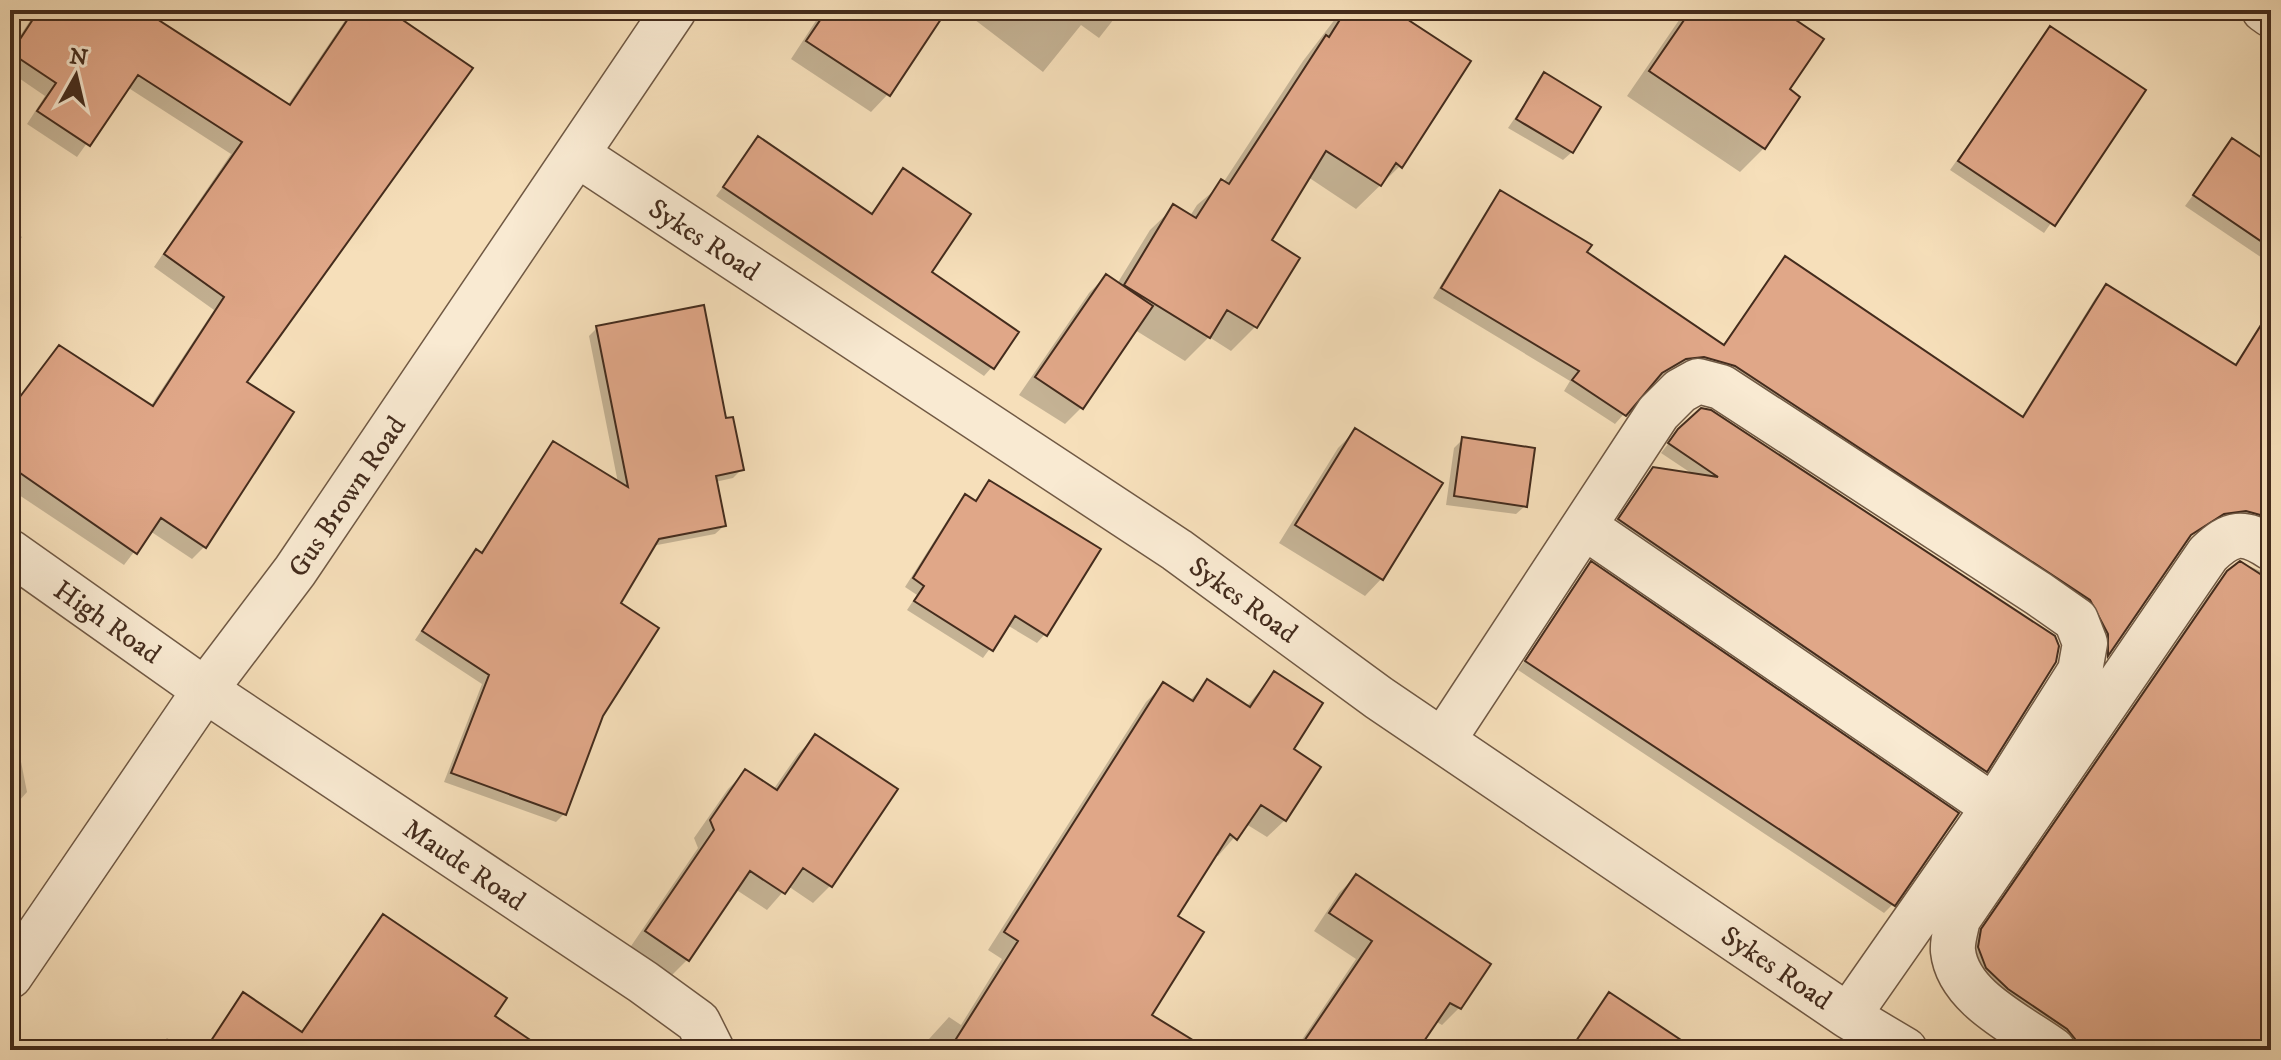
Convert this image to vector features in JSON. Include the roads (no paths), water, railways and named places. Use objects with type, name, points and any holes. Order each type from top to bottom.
[{"type":"street","name":"Gus Brown Road","points":[[10,976],[205,690],[295,571],[674,10]]},
{"type":"street","points":[[2264,10],[2271,15]]},
{"type":"street","name":"Sykes Road","points":[[578,155],[1177,550],[1379,698],[1444,739],[1878,1038]]},
{"type":"street","points":[[1444,739],[1658,413],[1680,391],[1698,381],[1721,387],[2039,594],[2076,620],[2085,643],[2080,671],[1994,807],[1878,1038]]},
{"type":"street","points":[[1585,527],[1994,807]]},
{"type":"street","points":[[2053,1050],[1976,995],[1958,972],[1953,948],[1958,919],[2208,554],[2225,537],[2244,535],[2271,548]]},
{"type":"street","name":"High Road","points":[[10,552],[205,690]]},
{"type":"street","name":"Maude Road","points":[[205,690],[643,982],[698,1022],[712,1050]]}]
